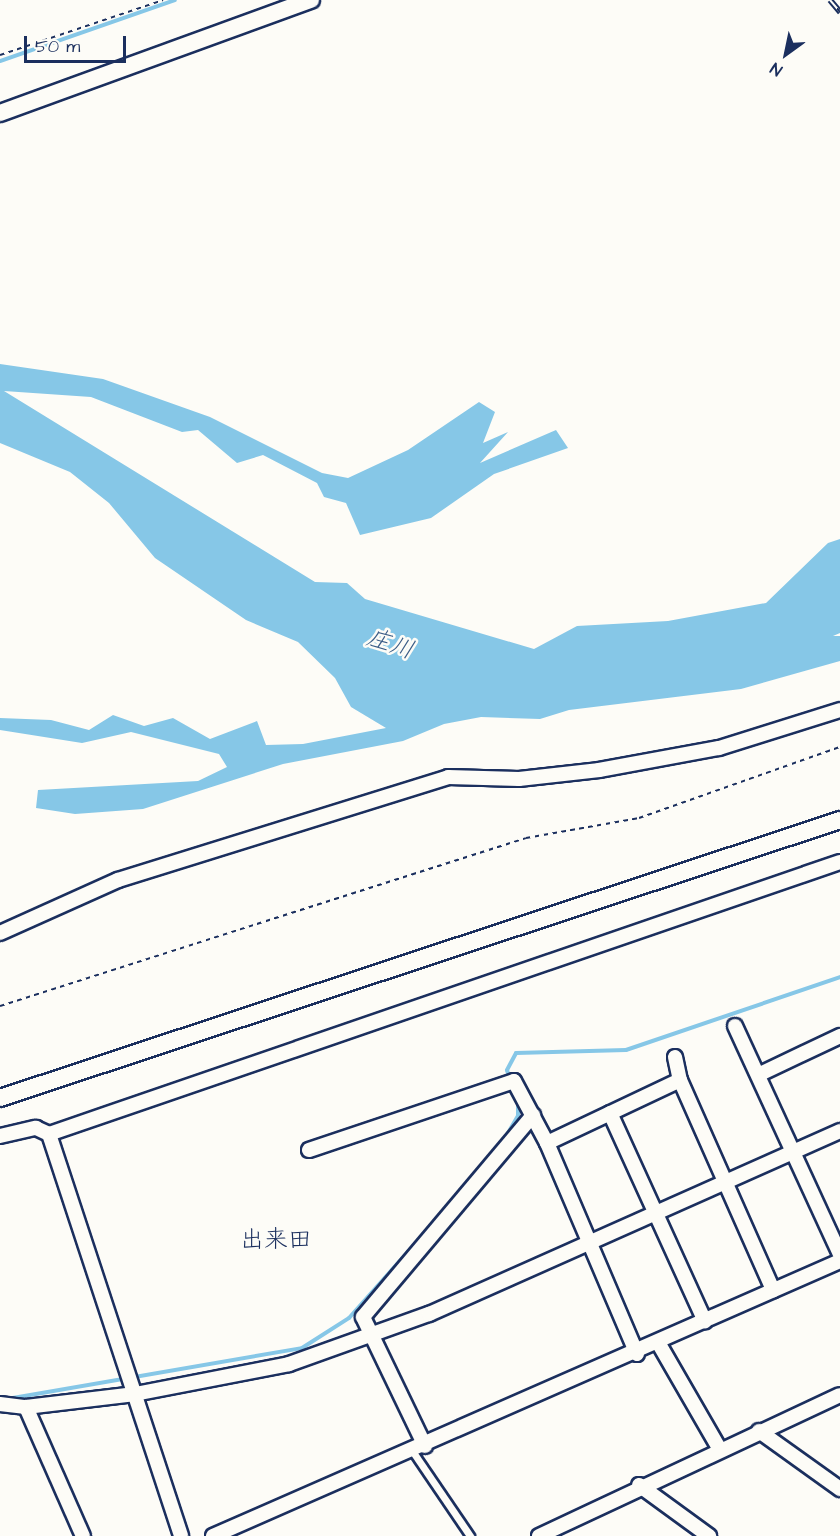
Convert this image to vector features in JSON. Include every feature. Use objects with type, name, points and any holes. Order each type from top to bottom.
[{"type":"street","points":[[0,113],[311,0]]},
{"type":"street","points":[[0,933],[118,880],[448,777],[519,779],[599,770],[719,748],[840,710]]},
{"type":"street","points":[[0,1098],[840,820]]},
{"type":"street","points":[[0,1136],[36,1128],[49,1134],[840,862]]},
{"type":"street","points":[[735,1026],[796,1152],[840,1254]]},
{"type":"street","points":[[760,1074],[840,1036]]},
{"type":"street","points":[[675,1057],[680,1080],[773,1290]]},
{"type":"street","points":[[547,1143],[680,1080]]},
{"type":"street","points":[[309,1150],[514,1081],[547,1143],[637,1354]]},
{"type":"street","points":[[610,1113],[705,1321]]},
{"type":"street","points":[[419,1449],[373,1334],[363,1317],[366,1310],[533,1115]]},
{"type":"street","points":[[0,1404],[26,1407],[135,1394],[289,1364],[373,1334],[590,1245],[657,1212],[727,1184],[840,1131]]},
{"type":"street","points":[[49,1134],[181,1536]]},
{"type":"street","points":[[213,1536],[637,1354],[840,1260]]},
{"type":"street","points":[[659,1344],[719,1448]]},
{"type":"street","points":[[539,1536],[639,1485],[840,1395]]},
{"type":"street","points":[[26,1407],[83,1536]]},
{"type":"street","points":[[759,1431],[840,1489]]},
{"type":"street","points":[[639,1485],[710,1536]]},
{"type":"lane","points":[[419,1449],[470,1536]]},
{"type":"path","points":[[0,56],[163,0]]},
{"type":"path","points":[[0,1006],[526,838],[639,818],[840,747]]},
{"type":"water","name":"庄川","points":[[0,364],[103,379],[210,417],[322,473],[348,478],[408,450],[479,402],[495,412],[483,443],[508,432],[480,463],[556,430],[568,448],[494,474],[431,518],[360,535],[346,503],[324,497],[317,483],[263,455],[237,463],[198,430],[182,432],[91,397],[4,391],[315,582],[347,583],[365,599],[534,649],[577,626],[668,621],[766,603],[828,543],[840,539],[840,633],[833,636],[840,636],[840,661],[741,689],[569,710],[540,719],[481,717],[444,724],[403,741],[283,764],[143,809],[75,814],[36,808],[38,790],[198,781],[227,767],[219,754],[131,732],[82,743],[0,730],[0,718],[51,720],[89,730],[113,715],[144,726],[173,718],[210,739],[257,721],[266,745],[303,744],[386,728],[351,707],[335,678],[298,642],[246,620],[155,558],[109,503],[70,472],[0,443]]},
{"type":"waterway","points":[[0,61],[175,0]]},
{"type":"waterway","points":[[510,1080],[507,1070],[516,1053],[626,1050],[840,977]]},
{"type":"waterway","points":[[504,1140],[518,1116],[518,1101]]},
{"type":"waterway","points":[[7,1399],[302,1348],[349,1318],[431,1226]]},
{"type":"railway","points":[[830,0],[840,12]]},
{"type":"district","name":"出来田","points":[[276,1241]]}]
